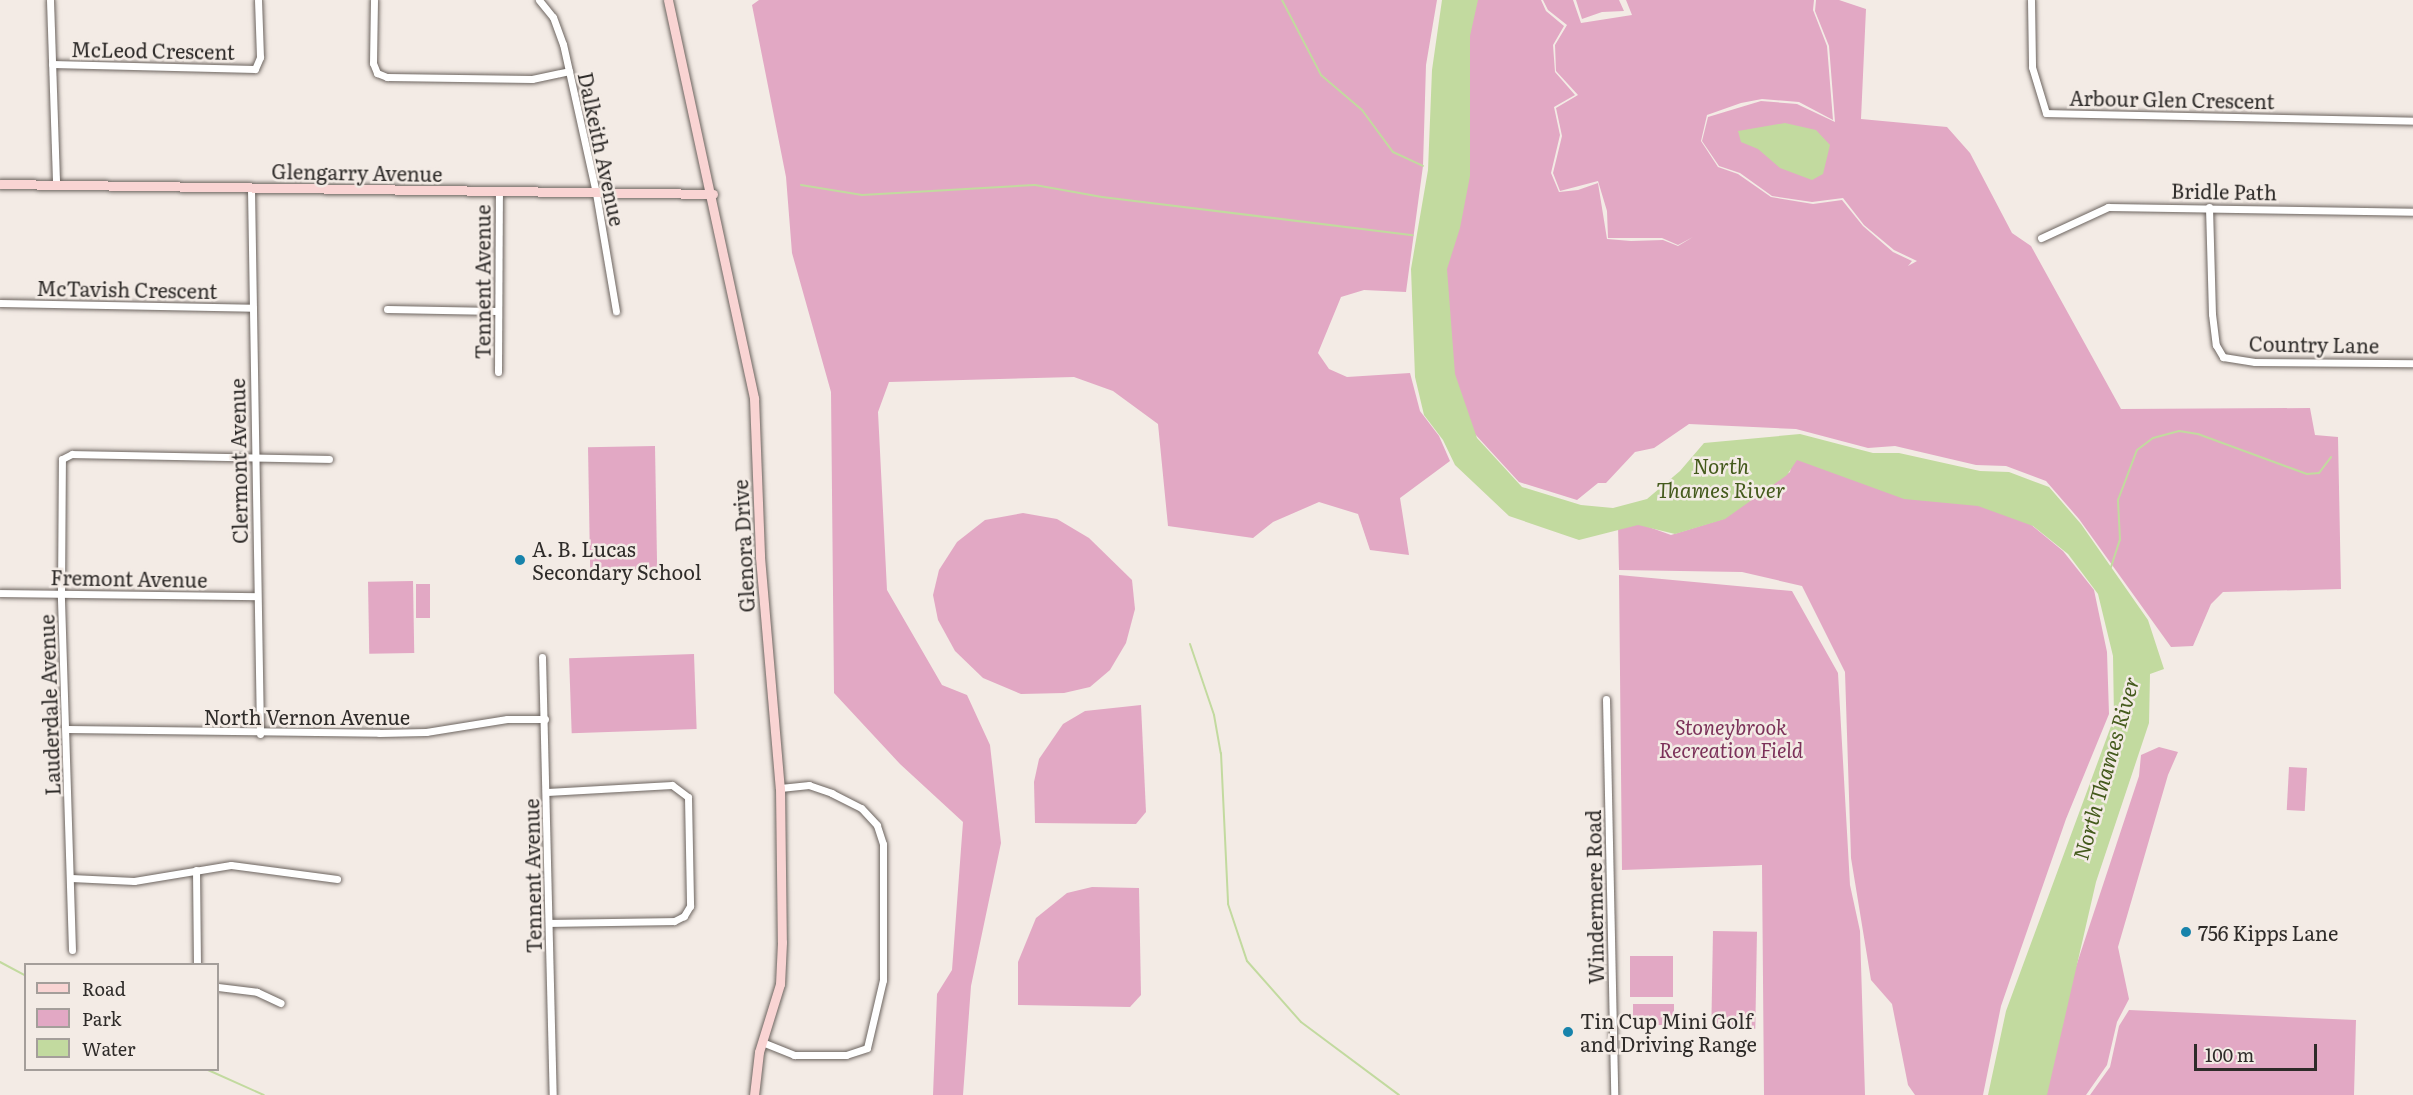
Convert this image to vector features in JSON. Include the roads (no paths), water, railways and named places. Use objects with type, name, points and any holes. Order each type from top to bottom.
[{"type":"street","points":[[50,0],[56,185]]},
{"type":"street","name":"McLeod Crescent","points":[[52,64],[255,69],[260,57],[258,0]]},
{"type":"street","points":[[374,0],[373,63],[377,73],[387,77],[532,79],[569,70]]},
{"type":"street","name":"Dalkeith Avenue","points":[[539,0],[553,17],[569,70],[596,193],[616,310]]},
{"type":"street","name":"Glenora Drive","points":[[668,0],[713,194],[754,398],[760,557],[780,788],[780,984],[762,1042],[754,1095]]},
{"type":"street","name":"Arbour Glen Crescent","points":[[2031,0],[2032,67],[2046,113],[2413,121]]},
{"type":"street","name":"Glengarry Avenue","points":[[0,184],[713,194]]},
{"type":"street","name":"Clermont Avenue","points":[[251,189],[260,734]]},
{"type":"street","name":"Tennent Avenue","points":[[498,372],[499,191]]},
{"type":"street","name":"Bridle Path","points":[[2041,238],[2103,208],[2210,207],[2413,212]]},
{"type":"street","name":"Country Lane","points":[[2210,207],[2212,314],[2216,345],[2223,357],[2255,362],[2413,363]]},
{"type":"street","name":"McTavish Crescent","points":[[0,303],[253,308]]},
{"type":"street","points":[[387,309],[497,312]]},
{"type":"street","name":"Lauderdale Avenue","points":[[72,950],[67,729],[61,593],[62,459],[72,454],[254,458]]},
{"type":"street","points":[[254,458],[329,459]]},
{"type":"street","name":"Fremont Avenue","points":[[0,593],[257,596]]},
{"type":"street","name":"Tennent Avenue","points":[[542,657],[553,1095]]},
{"type":"street","name":"Windermere Road","points":[[1606,699],[1614,1095]]},
{"type":"street","name":"North Vernon Avenue","points":[[67,729],[260,734],[426,732],[507,719],[545,719]]},
{"type":"street","points":[[547,792],[672,785],[688,797],[690,906],[684,916],[674,921],[549,923]]},
{"type":"street","points":[[762,1042],[794,1055],[846,1055],[867,1048],[883,980],[883,844],[877,825],[861,808],[832,793],[809,785],[780,788]]},
{"type":"street","points":[[71,878],[134,881],[231,865],[266,867],[337,879]]},
{"type":"street","points":[[196,870],[197,963]]},
{"type":"street","points":[[219,987],[257,992],[281,1003]]},
{"type":"water","name":"North Thames River","points":[[1442,0],[1478,0],[1470,36],[1470,176],[1460,228],[1447,269],[1455,374],[1477,438],[1522,487],[1581,505],[1613,508],[1647,499],[1680,471],[1704,443],[1800,434],[1873,453],[1899,453],[1980,471],[2009,472],[2049,487],[2081,524],[2148,620],[2164,669],[2150,674],[2149,723],[2096,882],[2047,1095],[1988,1095],[2006,1011],[2114,718],[2113,656],[2098,594],[2068,554],[2033,526],[1978,506],[1904,499],[1797,460],[1787,475],[1725,519],[1675,534],[1638,525],[1579,540],[1509,516],[1455,465],[1443,440],[1424,415],[1415,377],[1411,269],[1428,170],[1432,70]]},
{"type":"water","points":[[1785,123],[1816,130],[1830,145],[1823,174],[1812,180],[1780,168],[1758,149],[1741,142],[1738,131]]},
{"type":"waterway","points":[[1282,0],[1321,75],[1362,110],[1393,152],[1423,166]]},
{"type":"waterway","points":[[801,185],[862,195],[1035,185],[1102,197],[1413,235]]},
{"type":"waterway","points":[[2111,567],[2120,540],[2118,500],[2137,450],[2153,438],[2179,431],[2198,434],[2307,474],[2319,473],[2331,457]]},
{"type":"waterway","points":[[1190,644],[1214,715],[1221,753],[1228,904],[1247,961],[1301,1022],[1399,1095]]},
{"type":"waterway","points":[[0,962],[24,975]]},
{"type":"waterway","points":[[210,1071],[264,1095]]},
{"type":"place","name":"A. B. Lucas Secondary School","points":[[520,560]]},
{"type":"place","name":"756 Kipps Lane","points":[[2186,932]]},
{"type":"place","name":"Tin Cup Mini Golf and Driving Range","points":[[1568,1032]]},
{"type":"park label","name":"Stoneybrook Recreation Field","points":[[1731,738]]}]
